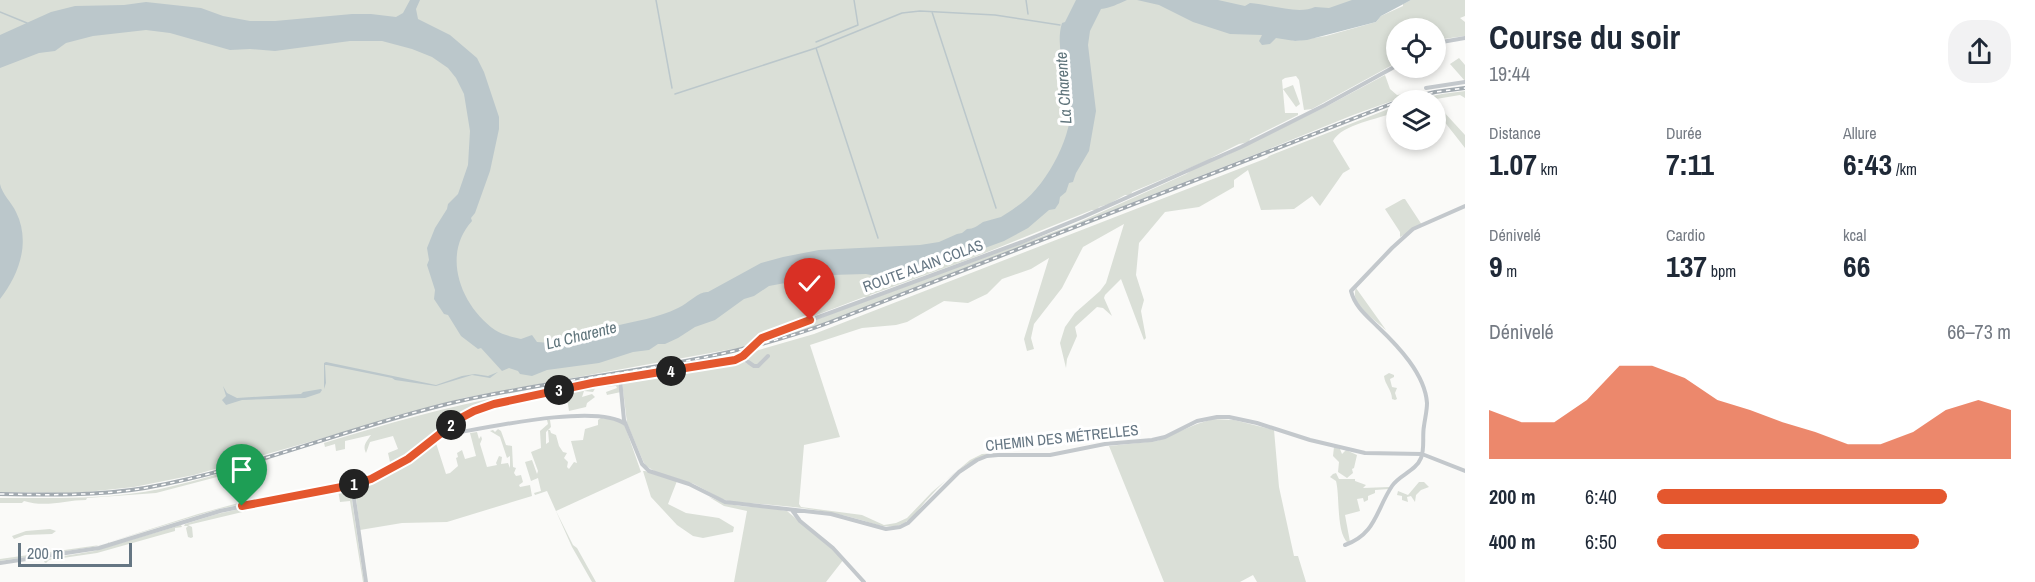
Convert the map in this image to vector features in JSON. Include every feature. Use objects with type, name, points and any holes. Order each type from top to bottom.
[{"type":"street","points":[[1446,41],[1465,38]]},
{"type":"street","name":"ROUTE ALAIN COLAS","points":[[0,563],[99,548],[220,511],[352,485],[371,479],[397,466],[467,414],[494,404],[620,378],[725,363],[741,357],[758,340],[767,336],[1067,224],[1241,147],[1386,71]]},
{"type":"street","points":[[1426,88],[1465,82]]},
{"type":"street","points":[[1345,545],[1357,541],[1369,530],[1390,488],[1397,479],[1411,470],[1420,460],[1427,402],[1421,383],[1405,357],[1353,300],[1351,291],[1413,229],[1465,206]]},
{"type":"street","points":[[741,357],[754,366],[758,366],[768,356]]},
{"type":"street","name":"CHEMIN DES MÉTRELLES","points":[[620,378],[624,418],[642,464],[649,471],[681,481],[725,502],[744,506],[831,514],[892,529],[908,523],[959,472],[987,456],[998,454],[1050,455],[1105,444],[1152,440],[1165,437],[1197,421],[1217,417],[1257,423],[1310,440],[1365,453],[1422,454]]},
{"type":"street","points":[[443,430],[450,434],[561,415],[611,417],[626,424]]},
{"type":"street","points":[[1422,454],[1465,471]]},
{"type":"street","points":[[352,485],[366,582]]},
{"type":"street","points":[[791,509],[800,521],[833,548],[864,582]]},
{"type":"shaded area","points":[[0,0],[1160,0],[1295,41],[1326,36],[1376,22],[1381,16],[1411,0],[1465,0],[1465,16],[1460,18],[1465,22],[1465,36],[1446,39],[1446,18],[1386,18],[1386,68],[1312,109],[1304,110],[1299,80],[1296,76],[1285,78],[1282,80],[1285,113],[1298,113],[1298,115],[1250,139],[1249,142],[1239,144],[1211,158],[1223,157],[1385,75],[1391,90],[1386,90],[1386,103],[822,324],[757,344],[766,338],[1075,224],[1186,174],[1206,161],[1132,192],[1131,195],[1125,195],[1097,210],[870,295],[868,298],[864,297],[798,324],[794,323],[765,334],[749,346],[463,398],[194,475],[134,487],[77,493],[0,492]]},
{"type":"shaded area","points":[[410,0],[420,0],[416,9],[418,19],[450,35],[477,58],[499,117],[499,129],[490,171],[475,213],[471,218],[472,221],[463,234],[458,249],[459,279],[465,294],[483,320],[495,330],[521,339],[532,335],[537,342],[550,343],[582,339],[615,326],[655,317],[682,306],[701,293],[708,292],[761,263],[819,250],[939,242],[983,222],[1001,217],[1037,189],[1054,162],[1067,133],[1071,105],[1061,54],[1062,23],[1065,22],[1076,0],[1127,0],[1101,9],[1090,31],[1088,45],[1096,111],[1089,151],[1073,182],[1069,183],[1055,209],[1049,210],[1028,228],[1004,241],[936,266],[917,266],[892,273],[883,272],[876,276],[831,275],[814,280],[769,286],[754,296],[744,299],[715,320],[695,327],[665,344],[658,344],[649,350],[633,352],[599,363],[547,370],[532,376],[520,374],[509,368],[502,371],[481,348],[478,349],[461,336],[448,315],[444,314],[434,299],[435,290],[427,265],[429,260],[427,248],[448,204],[458,194],[468,165],[470,131],[464,94],[456,78],[448,68],[432,57],[382,41],[350,41],[275,51],[230,50],[170,33],[146,30],[93,36],[66,43],[55,51],[39,53],[0,68],[0,35],[51,12],[75,6],[146,2],[201,8],[223,16],[250,21],[275,21],[352,14],[396,17],[403,13]]},
{"type":"shaded area","points":[[1137,0],[1218,0],[1245,6],[1250,3],[1300,10],[1315,7],[1329,8],[1352,0],[1411,0],[1381,16],[1376,22],[1307,40],[1276,38],[1270,44],[1262,45],[1259,41],[1262,35],[1230,34],[1193,22],[1159,5]]},
{"type":"shaded area","points":[[1200,0],[1363,0],[1307,16]]},
{"type":"shaded area","points":[[1459,58],[1465,65],[1465,81],[1450,64]]},
{"type":"shaded area","points":[[1293,85],[1300,104],[1296,107],[1283,89]]},
{"type":"shaded area","points":[[1465,91],[1465,98],[1460,95],[1446,97],[1446,93]]},
{"type":"shaded area","points":[[1386,110],[1386,115],[1352,126],[1344,130],[1333,141],[1350,169],[1343,173],[1320,206],[1312,196],[1294,209],[1261,210],[1248,170],[1234,180],[1234,187],[1199,207],[1165,212],[1139,243],[1136,275],[1144,300],[1141,311],[1146,338],[1144,340],[1121,279],[1104,298],[1112,316],[1103,308],[1097,307],[1075,327],[1077,336],[1067,359],[1066,368],[1060,343],[1065,327],[1075,313],[1106,283],[1124,224],[1083,247],[1062,288],[1034,324],[1031,338],[1034,349],[1027,351],[1024,339],[1049,258],[1031,269],[1002,279],[987,294],[968,303],[944,301],[907,322],[862,328],[810,345],[840,437],[804,445],[799,504],[801,507],[862,515],[884,525],[907,518],[949,478],[915,515],[897,526],[882,526],[814,510],[722,499],[694,484],[656,472],[646,466],[627,423],[622,382],[742,361],[748,364],[752,352],[814,334]]},
{"type":"shaded area","points":[[1446,114],[1465,135],[1465,148],[1446,124]]},
{"type":"shaded area","points":[[0,184],[16,212],[23,246],[13,280],[0,299]]},
{"type":"shaded area","points":[[1403,199],[1422,225],[1400,237],[1400,232],[1385,209]]},
{"type":"shaded area","points":[[1356,288],[1386,330],[1360,306],[1356,300]]},
{"type":"shaded area","points":[[743,353],[725,360],[617,381],[621,392],[607,395],[606,392],[617,388],[616,386],[600,387],[597,385],[593,392],[584,391],[582,397],[592,394],[595,397],[587,403],[586,407],[569,411],[567,398],[564,397],[559,402],[558,392],[574,385],[534,391]]},
{"type":"shaded area","points":[[324,363],[436,385],[462,376],[475,374],[488,376],[498,372],[490,378],[472,375],[436,386],[325,365],[324,389]]},
{"type":"shaded area","points":[[1389,373],[1394,375],[1390,379],[1392,387],[1397,388],[1395,393],[1397,399],[1395,400],[1392,399],[1384,376]]},
{"type":"shaded area","points":[[223,386],[227,393],[237,398],[301,394],[322,390],[320,393],[305,398],[242,400],[226,405],[222,400],[226,396]]},
{"type":"shaded area","points":[[531,391],[530,394],[485,404],[461,415],[401,461],[390,462],[388,453],[398,449],[393,436],[370,442],[366,453],[365,445],[371,435],[345,441],[345,449],[336,451],[335,444],[325,447],[324,443],[401,420]]},
{"type":"shaded area","points":[[601,418],[617,420],[625,426],[641,472],[556,511],[573,545],[577,548],[596,582],[592,582],[572,547],[547,491],[535,495],[534,493],[541,491],[538,478],[531,481],[525,462],[532,460],[537,474],[531,452],[541,448],[540,431],[548,424],[547,420],[550,420],[551,427],[548,430],[556,435],[559,446],[563,452],[567,453],[564,458],[568,462],[569,469],[574,462],[577,463],[571,441],[583,440],[585,429],[598,425],[598,420]],"holes":[[[548,430],[549,442],[546,444],[546,432]]]},
{"type":"shaded area","points":[[1213,419],[1234,420],[1274,430],[1279,487],[1294,556],[1298,556],[1306,582],[1257,582],[1253,575],[1240,582],[1164,582],[1109,446],[1157,441]]},
{"type":"shaded area","points":[[498,429],[506,445],[512,446],[513,467],[516,468],[514,473],[516,476],[521,475],[523,482],[519,485],[520,487],[530,485],[532,496],[447,522],[402,523],[360,530],[355,489],[384,477],[435,440],[446,474],[458,466],[457,453],[462,450],[465,459],[476,456],[470,433],[477,432],[479,439],[481,436],[482,439],[480,444],[487,467],[497,465],[499,456],[502,457],[501,464],[508,463],[510,468],[510,456],[507,458],[500,437],[490,431],[495,432]]},
{"type":"shaded area","points":[[1334,447],[1340,449],[1342,454],[1346,450],[1357,455],[1352,469],[1353,473],[1347,478],[1338,472],[1339,462],[1333,456]]},
{"type":"shaded area","points":[[1000,453],[977,459],[953,474],[970,460],[982,454]]},
{"type":"shaded area","points":[[270,459],[217,477],[156,493],[87,498],[86,500],[48,504],[24,501],[22,503],[0,503],[0,498],[97,497],[129,494],[164,488]]},
{"type":"shaded area","points":[[643,471],[677,481],[668,504],[686,513],[719,518],[734,527],[733,532],[703,538],[693,536],[677,525],[651,497]]},
{"type":"shaded area","points":[[1336,473],[1339,479],[1355,479],[1366,485],[1363,488],[1389,487],[1389,489],[1375,490],[1375,493],[1368,496],[1368,500],[1364,502],[1363,498],[1357,499],[1360,511],[1345,515],[1350,542],[1348,543],[1344,538],[1340,523],[1336,481],[1330,477]]},
{"type":"shaded area","points":[[1419,482],[1424,482],[1429,487],[1416,495],[1415,502],[1411,496],[1407,497],[1408,502],[1402,500],[1402,496],[1397,495],[1398,491],[1408,495]]},
{"type":"shaded area","points":[[347,488],[352,500],[364,582],[350,501],[340,502],[338,490]]},
{"type":"shaded area","points":[[304,490],[304,492],[219,509],[108,543],[198,514],[253,499]]},
{"type":"shaded area","points":[[709,497],[740,506],[787,511],[844,559],[826,582],[734,582],[747,511],[724,506]]},
{"type":"shaded area","points":[[262,504],[263,507],[188,525],[192,527],[193,537],[191,538],[188,537],[186,528],[188,526],[184,526],[217,514]]},
{"type":"shaded area","points":[[181,525],[182,527],[175,528],[175,531],[97,553],[44,562],[46,559],[94,551]]},
{"type":"shaded area","points":[[50,529],[56,531],[52,534],[25,535],[14,539],[12,536],[26,531]]},
{"type":"shaded area","points":[[99,545],[93,547],[0,561],[0,559]]},
{"type":"waterway","points":[[656,0],[672,88]]},
{"type":"waterway","points":[[816,42],[858,25],[854,0]]},
{"type":"waterway","points":[[1026,0],[1028,14]]},
{"type":"waterway","points":[[675,94],[816,48],[902,13],[920,11],[995,15],[1060,25]]},
{"type":"waterway","points":[[0,12],[27,23]]},
{"type":"waterway","points":[[932,12],[996,208]]},
{"type":"waterway","points":[[816,48],[878,238]]},
{"type":"railway","points":[[1446,91],[1465,88]]},
{"type":"railway","points":[[0,494],[91,494],[145,488],[224,470],[381,422],[460,401],[692,360],[783,338],[828,323],[1386,106]]},
{"type":"route","points":[[242,506],[352,485],[371,479],[408,459],[451,424],[483,407],[592,383],[725,363],[743,356],[762,338],[810,320]]},
{"type":"water label","name":"La Charente","points":[[1063,88]]},
{"type":"water label","name":"La Charente","points":[[581,335]]}]
